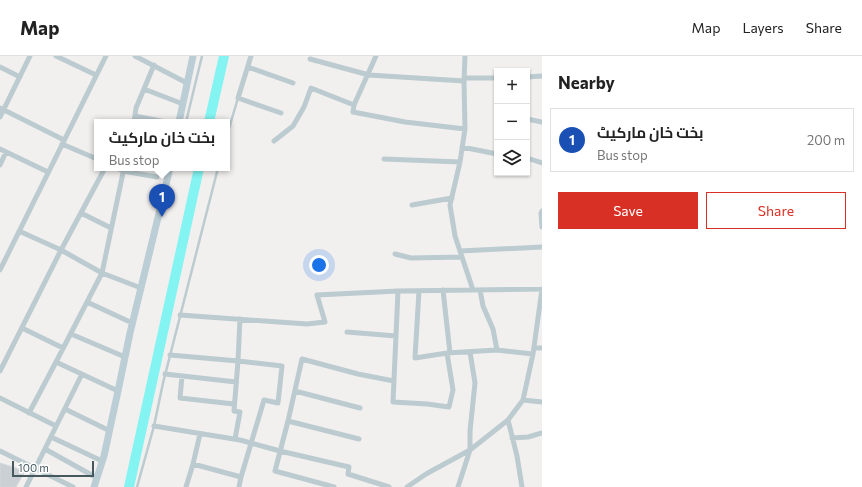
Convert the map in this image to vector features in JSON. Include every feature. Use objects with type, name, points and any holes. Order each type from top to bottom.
[{"type":"street","points":[[0,117],[2,109],[30,56]]},
{"type":"street","points":[[56,56],[96,75]]},
{"type":"street","points":[[0,270],[106,56]]},
{"type":"street","points":[[135,56],[188,83]]},
{"type":"street","points":[[180,119],[194,56]]},
{"type":"street","points":[[251,56],[238,98],[281,113]]},
{"type":"street","points":[[376,56],[369,75],[354,105],[353,112],[405,122],[465,129]]},
{"type":"street","points":[[465,56],[465,129],[460,162],[450,205],[455,236],[473,290]]},
{"type":"street","points":[[310,59],[369,75],[464,80],[494,78]]},
{"type":"street","points":[[130,119],[154,65]]},
{"type":"street","points":[[0,67],[20,77]]},
{"type":"street","points":[[248,67],[293,83]]},
{"type":"street","points":[[530,77],[542,76]]},
{"type":"street","points":[[274,141],[293,126],[304,107],[311,88],[354,105]]},
{"type":"street","points":[[144,89],[183,104]]},
{"type":"street","points":[[134,119],[136,108]]},
{"type":"street","points":[[2,109],[94,158]]},
{"type":"street","points":[[530,120],[542,122]]},
{"type":"street","points":[[462,147],[494,153]]},
{"type":"street","points":[[0,149],[48,172]]},
{"type":"street","points":[[0,165],[6,152]]},
{"type":"street","points":[[384,159],[460,162]]},
{"type":"street","points":[[530,159],[542,162]]},
{"type":"street","points":[[0,371],[61,250],[103,171]]},
{"type":"street","points":[[29,413],[102,273],[123,171]]},
{"type":"street","points":[[132,171],[157,177]]},
{"type":"street","points":[[94,487],[110,431],[130,333],[169,171]]},
{"type":"street","points":[[412,205],[452,198]]},
{"type":"street","points":[[542,211],[542,226]]},
{"type":"street","points":[[81,213],[111,228]]},
{"type":"street","points":[[19,231],[61,250],[102,273],[141,288]]},
{"type":"street","points":[[460,251],[542,247]]},
{"type":"street","points":[[395,254],[411,258],[462,257]]},
{"type":"street","points":[[180,315],[307,324],[325,322],[317,295],[398,291],[542,289],[533,354],[523,400],[508,420],[470,450],[426,474],[408,487]]},
{"type":"street","points":[[398,291],[393,402],[427,404],[450,408],[453,390],[443,290]]},
{"type":"street","points":[[480,290],[484,306],[493,329],[497,350]]},
{"type":"street","points":[[419,291],[415,358],[449,353],[497,350],[533,354]]},
{"type":"street","points":[[87,302],[128,321]]},
{"type":"street","points":[[235,439],[240,412],[234,411],[234,404],[240,319]]},
{"type":"street","points":[[22,328],[63,348]]},
{"type":"street","points":[[347,332],[396,336]]},
{"type":"street","points":[[71,334],[125,357]]},
{"type":"street","points":[[534,348],[542,348]]},
{"type":"street","points":[[458,487],[470,450],[470,431],[475,383],[470,352]]},
{"type":"street","points":[[170,355],[282,366],[278,403],[264,400],[239,487]]},
{"type":"street","points":[[334,487],[275,471],[302,359],[394,382]]},
{"type":"street","points":[[56,362],[118,391]]},
{"type":"street","points":[[26,487],[82,374]]},
{"type":"street","points":[[165,374],[236,382]]},
{"type":"street","points":[[182,376],[180,398],[234,404]]},
{"type":"street","points":[[295,390],[360,408]]},
{"type":"street","points":[[0,398],[56,426]]},
{"type":"street","points":[[523,400],[542,402]]},
{"type":"street","points":[[65,409],[110,431]]},
{"type":"street","points":[[508,420],[522,487]]},
{"type":"street","points":[[288,421],[358,439]]},
{"type":"street","points":[[154,426],[235,439],[349,467],[348,474],[389,487]]},
{"type":"street","points":[[186,487],[200,434]]},
{"type":"street","points":[[512,438],[542,434]]},
{"type":"street","points":[[51,436],[102,461]]},
{"type":"street","points":[[45,450],[97,478]]},
{"type":"street","points":[[0,451],[73,487]]},
{"type":"street","points":[[193,464],[241,477]]},
{"type":"lane","points":[[187,119],[202,56]]},
{"type":"lane","points":[[230,125],[238,98]]},
{"type":"lane","points":[[137,487],[154,426],[165,374],[217,171]]},
{"type":"building","points":[[0,463],[25,471],[16,487],[0,487]]},
{"type":"waterway","points":[[210,119],[224,56]]},
{"type":"waterway","points":[[129,487],[198,171]]},
{"type":"place","name":"بخت خان مارکیٹ","points":[[162,217]]}]
